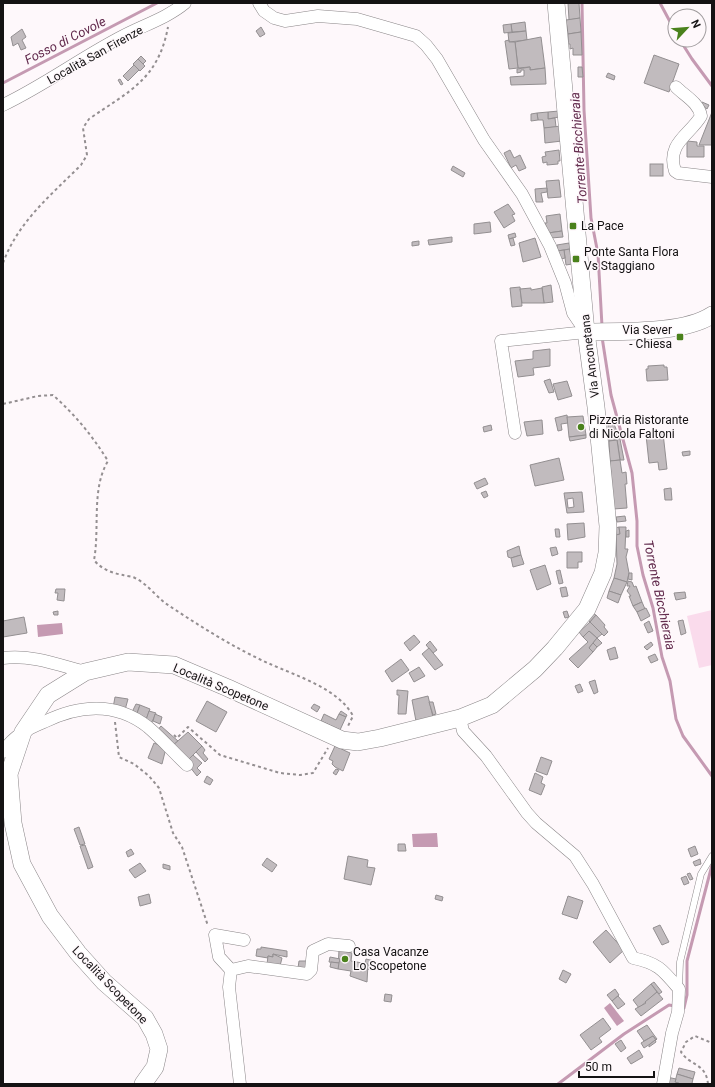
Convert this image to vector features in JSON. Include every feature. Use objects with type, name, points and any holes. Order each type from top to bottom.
[{"type":"main road","name":"Via Anconetana","points":[[460,718],[492,705],[536,669],[587,609],[603,573],[607,553],[608,526],[596,407],[597,332],[556,3]]},
{"type":"main road","points":[[597,332],[694,325],[712,315]]},
{"type":"main road","name":"Località Scopetone","points":[[143,1084],[155,1067],[158,1049],[154,1034],[145,1018],[104,982],[78,953],[50,916],[22,864],[12,823],[9,774],[23,732],[48,695],[85,672],[128,662],[174,665],[339,739],[358,742],[460,718]]},
{"type":"street","name":"Località San Firenze","points":[[3,105],[61,74],[122,36],[164,18],[185,3]]},
{"type":"street","points":[[259,3],[264,10],[274,18],[285,21],[318,16],[357,19],[416,36],[426,45],[437,59],[480,134],[522,194],[550,246],[565,283],[573,313],[597,332]]},
{"type":"street","points":[[676,87],[696,104],[702,116],[678,141],[673,158],[675,171],[678,173],[712,177]]},
{"type":"street","points":[[694,325],[712,326]]},
{"type":"street","points":[[515,434],[500,341],[597,332]]},
{"type":"street","points":[[3,658],[12,657],[38,660],[85,672]]},
{"type":"street","points":[[3,752],[9,743],[23,732],[63,712],[84,708],[101,708],[115,711],[147,727],[188,765]]},
{"type":"street","points":[[460,718],[463,730],[486,756],[536,824],[575,856],[593,884],[632,958],[649,961],[664,971],[679,989],[678,1012],[672,1033],[663,1084]]},
{"type":"street","points":[[240,1084],[229,988],[231,970],[219,957],[215,935],[244,940]]},
{"type":"street","points":[[231,970],[248,966],[307,974],[311,970],[313,951],[328,944],[349,946]]},
{"type":"lane","points":[[679,989],[680,962],[701,874],[712,856]]},
{"type":"path","points":[[3,263],[10,244],[25,222],[81,165],[87,155],[83,128],[89,119],[143,81],[153,68],[165,43],[171,12]]},
{"type":"path","points":[[3,404],[38,396],[53,395],[86,428],[108,460],[101,472],[94,560],[100,567],[120,575],[134,578],[164,602],[222,637],[269,664],[302,676],[348,706],[353,716],[339,739],[326,750],[318,768],[313,773],[300,775],[280,773],[220,755],[188,727],[177,738],[173,734]]},
{"type":"path","points":[[115,711],[119,757],[144,772],[159,788],[173,833],[182,847],[208,927],[215,935]]},
{"type":"path","points":[[708,1084],[707,1076],[700,1066],[681,1052],[686,1042],[696,1036],[712,1042]]},
{"type":"shaded area","points":[[712,610],[712,665],[699,668],[687,616]]},
{"type":"shaded area","points":[[62,623],[63,634],[38,637],[37,625]]},
{"type":"shaded area","points":[[437,833],[438,847],[413,847],[412,834]]},
{"type":"shaded area","points":[[610,1003],[624,1021],[617,1026],[604,1008]]},
{"type":"building","points":[[568,3],[579,3],[580,18],[569,20]]},
{"type":"building","points":[[580,18],[581,32],[568,34],[566,20]]},
{"type":"building","points":[[525,22],[526,31],[512,32],[511,24]]},
{"type":"building","points":[[511,24],[512,32],[504,33],[503,25]]},
{"type":"building","points":[[261,27],[265,34],[260,37],[256,31]]},
{"type":"building","points":[[22,29],[26,37],[22,40],[26,48],[21,50],[18,43],[13,46],[11,37]]},
{"type":"building","points":[[526,31],[527,40],[509,42],[508,33]]},
{"type":"building","points":[[581,32],[582,55],[573,55],[573,48],[570,49],[570,44],[568,44],[568,34]]},
{"type":"building","points":[[541,37],[545,68],[530,70],[530,67],[518,68],[515,42]]},
{"type":"building","points":[[509,40],[509,42],[515,42],[518,68],[509,69],[505,41]]},
{"type":"building","points":[[654,55],[679,64],[669,92],[644,83]]},
{"type":"building","points":[[141,56],[146,61],[143,64],[138,59]]},
{"type":"building","points":[[138,59],[145,66],[140,71],[133,64]]},
{"type":"building","points":[[134,65],[139,70],[128,81],[123,76]]},
{"type":"building","points":[[530,67],[530,70],[545,68],[546,84],[511,85],[510,77],[524,76],[524,70],[517,73],[517,69]]},
{"type":"building","points":[[578,67],[582,67],[583,77],[578,77]]},
{"type":"building","points":[[608,73],[615,76],[614,80],[606,77]]},
{"type":"building","points":[[120,79],[123,84],[121,85],[118,80]]},
{"type":"building","points":[[702,102],[709,105],[707,109],[700,104]]},
{"type":"building","points":[[559,111],[559,117],[548,119],[548,112]]},
{"type":"building","points":[[548,112],[548,119],[555,118],[556,127],[544,128],[543,120],[538,120],[537,113]]},
{"type":"building","points":[[712,112],[712,145],[699,145]]},
{"type":"building","points":[[537,113],[538,120],[531,121],[531,114]]},
{"type":"building","points":[[561,126],[562,141],[545,143],[544,128]]},
{"type":"building","points":[[687,141],[697,142],[697,146],[704,146],[704,157],[687,157]]},
{"type":"building","points":[[510,150],[514,158],[520,155],[526,168],[519,171],[516,165],[511,168],[504,153]]},
{"type":"building","points":[[559,150],[560,161],[558,161],[558,164],[547,165],[547,162],[543,163],[542,157],[546,156],[545,152]]},
{"type":"building","points":[[650,164],[663,164],[663,176],[650,176]]},
{"type":"building","points":[[453,166],[465,173],[463,177],[451,170]]},
{"type":"building","points":[[559,180],[561,197],[548,198],[546,181]]},
{"type":"building","points":[[547,188],[547,192],[541,193],[543,202],[536,202],[535,189]]},
{"type":"building","points":[[508,204],[515,214],[512,215],[515,221],[504,228],[494,212]]},
{"type":"building","points":[[560,214],[562,231],[548,233],[545,223],[547,223],[546,216]]},
{"type":"building","points":[[490,222],[491,232],[474,234],[474,224]]},
{"type":"building","points":[[562,231],[563,237],[551,238],[548,233]]},
{"type":"building","points":[[515,233],[516,237],[509,239],[508,235]]},
{"type":"building","points":[[452,237],[452,242],[429,245],[428,240]]},
{"type":"building","points":[[513,238],[515,245],[511,246],[509,239]]},
{"type":"building","points":[[535,238],[541,257],[523,262],[519,243]]},
{"type":"building","points":[[419,241],[419,245],[412,246],[412,242]]},
{"type":"building","points":[[569,243],[570,249],[557,251],[557,245]]},
{"type":"building","points":[[570,249],[572,264],[566,265],[564,250]]},
{"type":"building","points":[[564,250],[565,258],[561,259],[557,251]]},
{"type":"building","points":[[551,285],[553,302],[544,303],[542,287]]},
{"type":"building","points":[[520,287],[522,306],[512,307],[510,288]]},
{"type":"building","points":[[531,288],[531,290],[542,288],[544,303],[522,303],[520,289]]},
{"type":"building","points":[[550,349],[550,366],[533,368],[534,375],[518,377],[515,361],[533,359],[533,351]]},
{"type":"building","points":[[664,365],[664,367],[667,367],[668,380],[647,381],[646,369],[648,369],[648,366]]},
{"type":"building","points":[[550,379],[554,392],[549,393],[544,381]]},
{"type":"building","points":[[567,381],[572,396],[558,400],[553,384]]},
{"type":"building","points":[[567,415],[568,423],[561,424],[562,430],[558,431],[555,418]]},
{"type":"building","points":[[583,416],[586,435],[569,437],[567,417]]},
{"type":"building","points":[[542,420],[543,434],[527,436],[524,422]]},
{"type":"building","points":[[614,424],[620,439],[624,460],[620,460],[617,440],[609,441],[608,425]]},
{"type":"building","points":[[491,425],[492,430],[484,432],[483,427]]},
{"type":"building","points":[[663,433],[667,469],[659,470],[658,462],[649,463],[646,435]]},
{"type":"building","points":[[586,435],[586,438],[570,441],[569,437]]},
{"type":"building","points":[[617,440],[620,460],[610,461],[609,441]]},
{"type":"building","points":[[690,451],[690,455],[683,456],[682,452]]},
{"type":"building","points":[[559,458],[564,480],[535,486],[530,465]]},
{"type":"building","points":[[620,460],[622,473],[626,472],[627,484],[625,484],[627,508],[613,509],[610,461]]},
{"type":"building","points":[[485,478],[488,484],[477,489],[474,483]]},
{"type":"building","points":[[671,488],[672,500],[665,500],[664,489]]},
{"type":"building","points":[[486,491],[488,496],[484,498],[481,493]]},
{"type":"building","points":[[582,492],[584,512],[567,513],[564,493]],"holes":[[[573,498],[574,507],[568,508],[567,499]]]},
{"type":"building","points":[[625,516],[626,521],[617,522],[616,517]]},
{"type":"building","points":[[584,523],[585,537],[568,540],[567,524]]},
{"type":"building","points":[[619,527],[620,534],[616,535],[615,528]]},
{"type":"building","points":[[619,527],[626,527],[625,549],[628,549],[626,557],[629,573],[627,582],[614,578],[617,564],[616,535],[620,534]]},
{"type":"building","points":[[555,529],[559,529],[560,537],[556,537]]},
{"type":"building","points":[[629,530],[629,537],[626,537],[626,531]]},
{"type":"building","points":[[519,546],[521,555],[511,558],[508,557],[507,551]]},
{"type":"building","points":[[556,547],[558,554],[552,556],[550,548]]},
{"type":"building","points":[[567,552],[582,552],[582,562],[578,562],[578,568],[567,568]]},
{"type":"building","points":[[521,555],[524,564],[513,567],[511,558]]},
{"type":"building","points":[[545,565],[551,584],[537,590],[530,570]]},
{"type":"building","points":[[560,570],[563,583],[559,584],[556,571]]},
{"type":"building","points":[[629,573],[632,573],[632,580],[628,579]]},
{"type":"building","points":[[614,578],[627,582],[621,595],[609,591]]},
{"type":"building","points":[[628,581],[632,582],[634,587],[636,586],[642,602],[633,606],[629,596],[631,596],[627,591],[630,586],[627,586]]},
{"type":"building","points":[[566,587],[568,596],[562,597],[560,588]]},
{"type":"building","points":[[56,589],[65,589],[64,601],[57,600],[58,593],[55,593]]},
{"type":"building","points":[[609,591],[621,595],[618,603],[607,598]]},
{"type":"building","points":[[685,592],[686,598],[676,600],[674,593]]},
{"type":"building","points":[[642,602],[645,609],[637,612],[633,606]]},
{"type":"building","points":[[646,608],[650,616],[641,621],[637,612]]},
{"type":"building","points":[[58,611],[58,615],[54,615],[53,612]]},
{"type":"building","points":[[567,611],[569,617],[565,618],[563,612]]},
{"type":"building","points":[[594,614],[596,615],[590,622],[588,620]]},
{"type":"building","points":[[596,615],[605,625],[604,627],[608,632],[604,636],[590,622]]},
{"type":"building","points":[[24,617],[27,633],[3,637],[3,621]]},
{"type":"building","points":[[683,620],[686,633],[681,635],[678,621]]},
{"type":"building","points":[[649,621],[653,631],[648,633],[644,624]]},
{"type":"building","points":[[590,622],[602,634],[597,638],[589,631],[583,637],[579,632]]},
{"type":"building","points":[[589,631],[597,638],[589,648],[593,652],[578,668],[569,659],[588,642],[583,637]]},
{"type":"building","points":[[414,635],[420,642],[410,651],[404,643]]},
{"type":"building","points":[[597,638],[602,643],[597,647],[593,643]]},
{"type":"building","points":[[430,641],[437,650],[433,653],[426,645]]},
{"type":"building","points":[[651,642],[653,645],[647,650],[644,647]]},
{"type":"building","points":[[593,643],[597,647],[593,652],[589,648]]},
{"type":"building","points":[[615,647],[618,658],[610,660],[607,650]]},
{"type":"building","points":[[429,648],[443,665],[435,670],[422,654]]},
{"type":"building","points":[[655,654],[658,660],[651,663],[648,657]]},
{"type":"building","points":[[401,659],[409,670],[392,682],[385,671]]},
{"type":"building","points":[[419,667],[425,676],[414,682],[409,673]]},
{"type":"building","points":[[595,680],[598,692],[594,694],[589,682]]},
{"type":"building","points":[[580,684],[583,691],[578,693],[575,686]]},
{"type":"building","points":[[397,690],[408,691],[406,714],[398,714],[399,695],[397,695]]},
{"type":"building","points":[[428,696],[433,717],[416,721],[412,700]]},
{"type":"building","points":[[115,697],[128,699],[125,710],[113,708]]},
{"type":"building","points":[[207,701],[227,712],[216,732],[196,721]]},
{"type":"building","points":[[429,702],[433,702],[436,714],[433,715]]},
{"type":"building","points":[[136,704],[140,705],[136,716],[131,714]]},
{"type":"building","points":[[314,704],[320,707],[317,712],[311,708]]},
{"type":"building","points":[[140,705],[150,709],[146,720],[136,716]]},
{"type":"building","points":[[149,711],[156,713],[152,722],[146,720]]},
{"type":"building","points":[[341,711],[347,715],[346,717],[339,714]]},
{"type":"building","points":[[155,714],[162,717],[160,724],[153,721]]},
{"type":"building","points":[[324,714],[336,720],[339,714],[346,717],[340,730],[321,721]]},
{"type":"building","points":[[161,726],[178,741],[171,747],[155,733]]},
{"type":"building","points":[[188,732],[202,746],[186,762],[171,747]]},
{"type":"building","points":[[154,743],[166,748],[162,764],[148,758]]},
{"type":"building","points":[[202,746],[205,750],[203,753],[208,759],[205,762],[196,752]]},
{"type":"building","points":[[335,746],[350,753],[343,771],[335,767],[332,764],[333,761],[329,759]]},
{"type":"building","points":[[193,755],[202,763],[197,768],[201,772],[197,776],[186,762]]},
{"type":"building","points":[[541,757],[552,761],[547,775],[536,771]]},
{"type":"building","points":[[336,769],[339,770],[336,775],[333,773]]},
{"type":"building","points":[[535,773],[543,777],[541,783],[545,785],[541,795],[529,790]]},
{"type":"building","points":[[207,776],[213,780],[210,785],[204,782]]},
{"type":"building","points":[[79,827],[85,844],[80,845],[74,829]]},
{"type":"building","points":[[398,844],[405,844],[406,851],[398,851]]},
{"type":"building","points":[[85,845],[93,867],[88,869],[80,846]]},
{"type":"building","points":[[695,846],[698,854],[691,857],[688,849]]},
{"type":"building","points":[[131,849],[134,854],[128,857],[126,852]]},
{"type":"building","points":[[348,856],[368,860],[367,867],[375,868],[371,885],[344,879]]},
{"type":"building","points":[[267,858],[277,865],[272,872],[262,865]]},
{"type":"building","points":[[700,859],[701,864],[695,866],[693,862]]},
{"type":"building","points":[[140,863],[146,871],[135,878],[129,870]]},
{"type":"building","points":[[163,864],[170,866],[170,870],[163,868]]},
{"type":"building","points":[[690,873],[693,879],[690,880],[687,874]]},
{"type":"building","points":[[686,876],[689,883],[684,885],[681,878]]},
{"type":"building","points":[[149,894],[151,903],[140,906],[138,897]]},
{"type":"building","points":[[436,895],[443,897],[442,901],[435,899]]},
{"type":"building","points":[[568,896],[583,901],[577,919],[562,914]]},
{"type":"building","points":[[660,925],[669,942],[662,945],[653,928]]},
{"type":"building","points":[[606,930],[624,950],[610,963],[593,942]]},
{"type":"building","points":[[261,947],[287,951],[287,957],[273,954],[273,957],[268,956],[268,958],[256,956],[257,949],[261,949]]},
{"type":"building","points":[[339,950],[352,953],[351,961],[368,964],[367,982],[350,976],[351,971],[338,969]]},
{"type":"building","points":[[273,954],[282,958],[280,966],[267,964],[268,956],[273,957]]},
{"type":"building","points":[[330,957],[340,959],[339,963],[329,962]]},
{"type":"building","points":[[366,959],[374,961],[372,970],[367,969],[368,964],[365,963]]},
{"type":"building","points":[[299,961],[309,961],[308,969],[298,968]]},
{"type":"building","points":[[331,962],[339,963],[338,969],[330,967]]},
{"type":"building","points":[[563,970],[571,974],[566,983],[559,979]]},
{"type":"building","points":[[654,982],[662,992],[659,994],[651,984]]},
{"type":"building","points":[[651,984],[657,992],[639,1008],[633,1000]]},
{"type":"building","points":[[615,989],[619,995],[612,1001],[607,995]]},
{"type":"building","points":[[657,992],[663,999],[641,1016],[635,1009],[646,1003],[645,1002]]},
{"type":"building","points":[[385,994],[392,995],[391,1002],[384,1001]]},
{"type":"building","points":[[618,996],[625,1004],[618,1009],[612,1001]]},
{"type":"building","points":[[603,1018],[611,1029],[599,1038],[602,1042],[591,1050],[580,1035]]},
{"type":"building","points":[[647,1025],[657,1039],[656,1040],[653,1036],[644,1041],[637,1031]]},
{"type":"building","points":[[653,1036],[656,1040],[644,1048],[641,1043]]},
{"type":"building","points":[[621,1040],[626,1048],[621,1052],[615,1044]]},
{"type":"building","points":[[655,1040],[656,1042],[649,1047],[649,1045]]},
{"type":"building","points":[[639,1050],[643,1057],[631,1064],[627,1058]]},
{"type":"building","points":[[679,1068],[695,1072],[693,1079],[677,1074]]},
{"type":"building","points":[[677,1074],[693,1079],[692,1083],[694,1084],[681,1084],[675,1082]]},
{"type":"building","points":[[667,1077],[676,1079],[675,1082],[681,1084],[669,1084]]},
{"type":"waterway","name":"Fosso di Covole","points":[[3,83],[157,3]]},
{"type":"waterway","name":"Torrente Bicchieraia","points":[[582,3],[584,110],[591,218],[598,254],[602,326]]},
{"type":"waterway","points":[[660,3],[667,16]]},
{"type":"waterway","points":[[685,48],[712,86]]},
{"type":"waterway","name":"Torrente Bicchieraia","points":[[602,337],[611,395],[632,473],[637,521],[637,546],[643,575],[653,608],[662,657],[670,681],[676,719],[683,736],[712,776]]},
{"type":"waterway","points":[[681,1007],[684,1008],[687,995],[687,961],[712,865]]},
{"type":"waterway","points":[[558,1084],[624,1034],[669,1005],[675,1006]]},
{"type":"place","name":"La Pace","points":[[573,226]]},
{"type":"place","name":"Ponte Santa Flora Vs Staggiano","points":[[576,259]]},
{"type":"place","name":"Via Sever - Chiesa","points":[[680,337]]},
{"type":"place","name":"Pizzeria Ristorante di Nicola Faltoni","points":[[581,427]]},
{"type":"place","name":"Casa Vacanze Lo Scopetone","points":[[345,959]]}]
